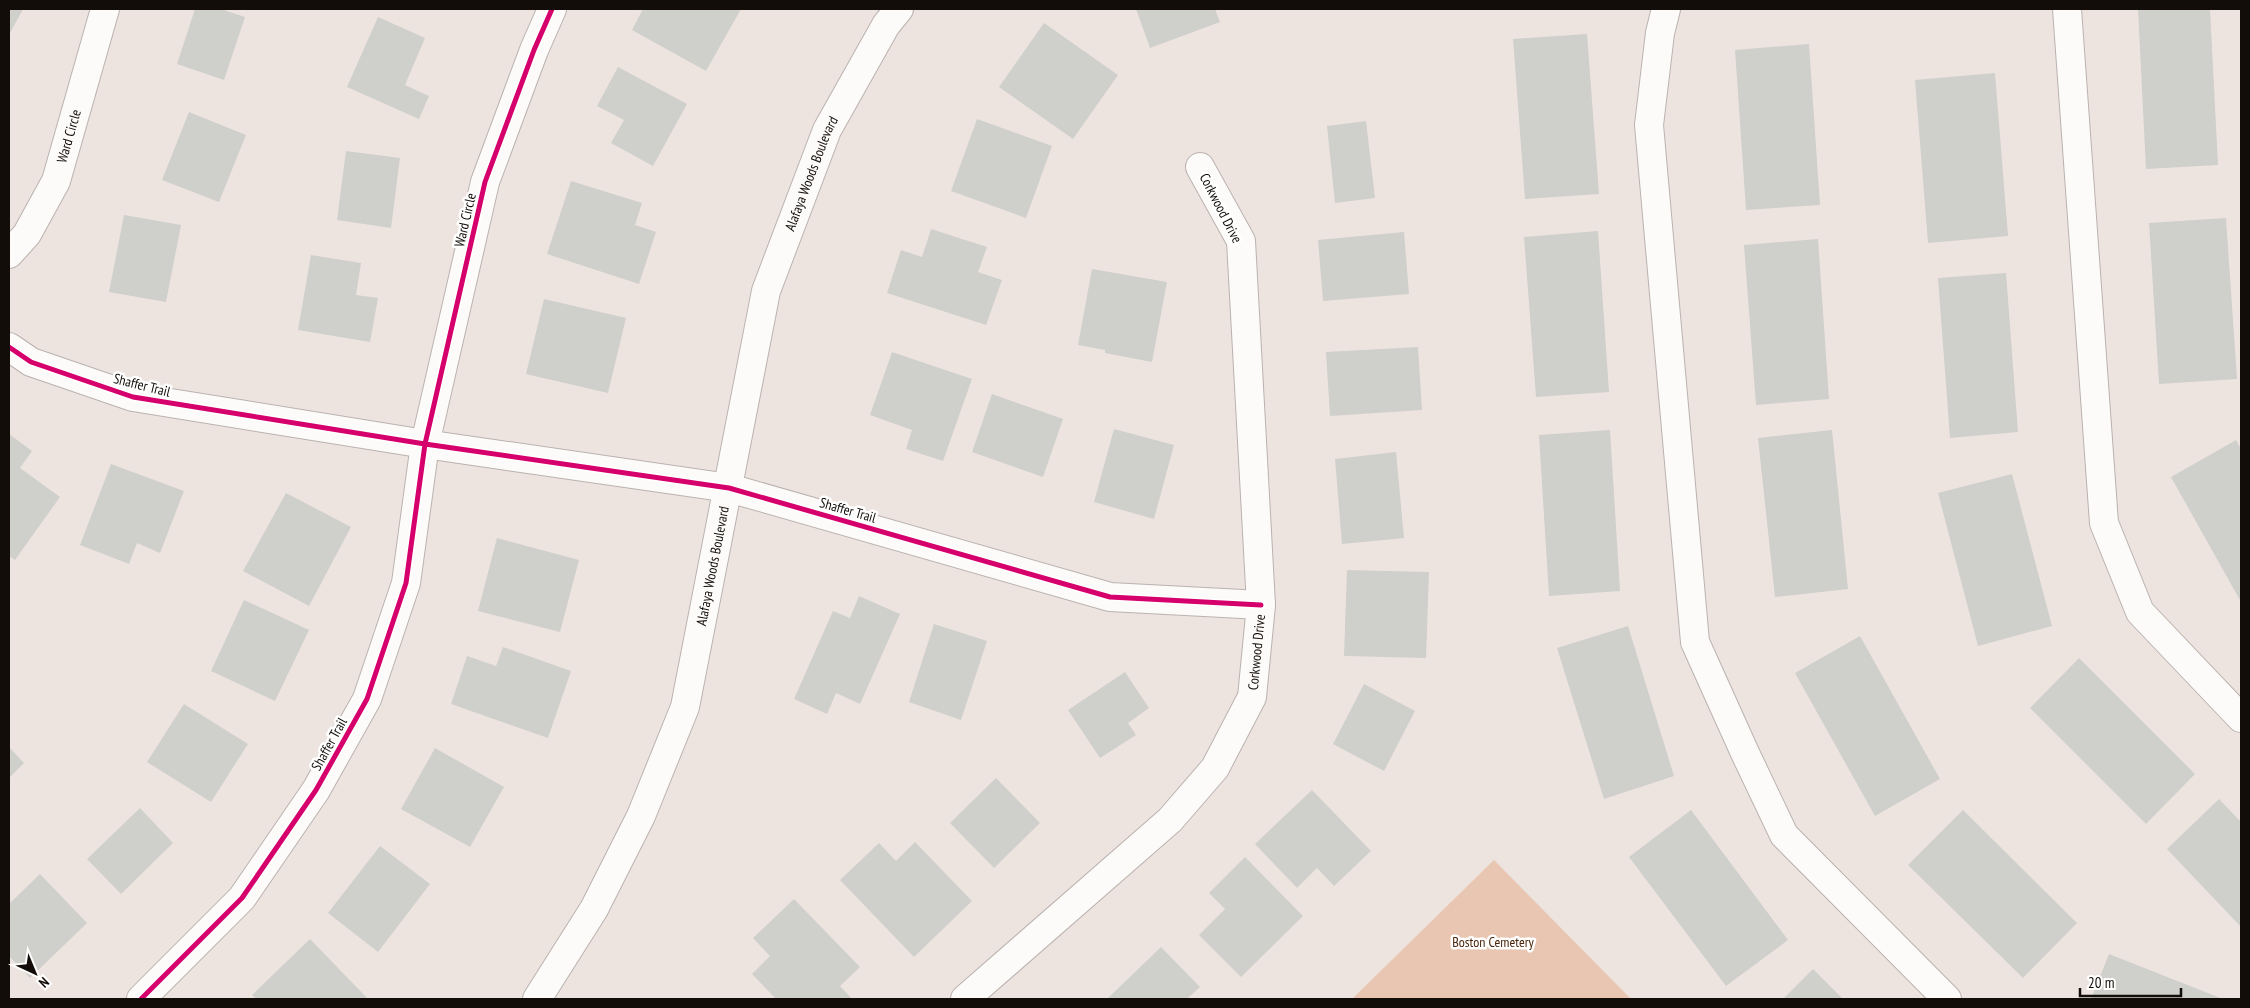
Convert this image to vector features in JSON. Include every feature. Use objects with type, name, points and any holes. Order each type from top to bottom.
[{"type":"street","name":"Ward Circle","points":[[9,254],[27,234],[56,181],[105,9]]},
{"type":"street","name":"Ward Circle","points":[[425,444],[486,182],[534,50],[552,9]]},
{"type":"street","name":"Alafaya Woods Boulevard","points":[[537,999],[594,909],[641,816],[685,707],[766,291],[827,130],[886,25],[899,9]]},
{"type":"street","points":[[1666,9],[1660,33],[1649,125],[1694,642],[1784,834],[1948,999]]},
{"type":"street","points":[[2067,9],[2104,523],[2140,612],[2241,718]]},
{"type":"street","name":"Corkwood Drive","points":[[965,999],[1170,820],[1215,768],[1252,698],[1261,605],[1241,241],[1200,167]]},
{"type":"street","name":"Shaffer Trail","points":[[9,347],[31,362],[133,397],[425,444],[729,488],[1110,596],[1261,605]]},
{"type":"street","name":"Shaffer Trail","points":[[141,999],[242,898],[316,790],[367,699],[406,583],[425,444]]},
{"type":"green space","name":"Boston Cemetery","points":[[1494,860],[1631,999],[1352,999]]},
{"type":"building","points":[[9,9],[23,9],[9,35]]},
{"type":"building","points":[[195,9],[221,9],[245,17],[224,80],[177,64]]},
{"type":"building","points":[[643,9],[741,9],[706,71],[632,30]]},
{"type":"building","points":[[1136,9],[1215,9],[1220,22],[1150,48]]},
{"type":"building","points":[[2138,9],[2210,9],[2218,165],[2146,169]]},
{"type":"building","points":[[378,17],[425,38],[405,85],[429,96],[419,119],[347,87]]},
{"type":"building","points":[[1044,23],[1118,75],[1073,139],[999,87]]},
{"type":"building","points":[[1587,34],[1599,194],[1525,199],[1513,39]]},
{"type":"building","points":[[1809,44],[1820,205],[1746,210],[1735,50]]},
{"type":"building","points":[[618,67],[687,104],[653,166],[611,143],[624,120],[597,106]]},
{"type":"building","points":[[1995,73],[2008,236],[1928,243],[1915,80]]},
{"type":"building","points":[[189,112],[246,135],[219,202],[162,180]]},
{"type":"building","points":[[977,119],[1052,146],[1026,218],[951,191]]},
{"type":"building","points":[[1366,121],[1375,198],[1335,203],[1327,126]]},
{"type":"building","points":[[346,151],[400,158],[391,228],[337,220]]},
{"type":"building","points":[[571,181],[642,203],[635,225],[656,232],[639,284],[547,254]]},
{"type":"building","points":[[124,215],[181,225],[166,302],[109,292]]},
{"type":"building","points":[[2226,218],[2237,379],[2159,384],[2149,223]]},
{"type":"building","points":[[931,229],[987,247],[978,272],[1002,280],[986,325],[887,293],[901,250],[922,257]]},
{"type":"building","points":[[1598,231],[1609,392],[1536,397],[1524,237]]},
{"type":"building","points":[[1404,232],[1409,294],[1323,301],[1318,240]]},
{"type":"building","points":[[1818,239],[1829,399],[1756,405],[1744,245]]},
{"type":"building","points":[[311,255],[361,263],[356,295],[378,298],[370,342],[298,330]]},
{"type":"building","points":[[1092,269],[1167,282],[1152,362],[1105,353],[1105,350],[1078,345]]},
{"type":"building","points":[[2006,273],[2018,432],[1950,438],[1938,278]]},
{"type":"building","points":[[544,299],[626,318],[608,393],[526,374]]},
{"type":"building","points":[[1418,347],[1422,410],[1330,416],[1326,352]]},
{"type":"building","points":[[892,352],[972,379],[943,461],[906,449],[912,430],[870,415]]},
{"type":"building","points":[[992,394],[1063,419],[1043,477],[972,452]]},
{"type":"building","points":[[1114,429],[1174,445],[1154,519],[1094,502]]},
{"type":"building","points":[[1610,430],[1620,591],[1549,596],[1539,435]]},
{"type":"building","points":[[1832,430],[1848,589],[1775,597],[1758,438]]},
{"type":"building","points":[[9,434],[32,451],[20,468],[60,497],[15,560],[9,556]]},
{"type":"building","points":[[2236,440],[2241,449],[2241,602],[2171,477]]},
{"type":"building","points":[[1396,452],[1404,538],[1342,544],[1335,459]]},
{"type":"building","points":[[111,464],[184,491],[160,553],[137,543],[129,564],[80,545]]},
{"type":"building","points":[[2012,474],[2052,626],[1978,646],[1938,493]]},
{"type":"building","points":[[286,493],[351,527],[309,606],[243,571]]},
{"type":"building","points":[[497,538],[579,560],[560,632],[478,611]]},
{"type":"building","points":[[1347,570],[1429,572],[1426,658],[1344,656]]},
{"type":"building","points":[[859,596],[900,614],[860,704],[836,693],[827,714],[794,699],[833,611],[850,618]]},
{"type":"building","points":[[244,600],[309,630],[275,701],[211,671]]},
{"type":"building","points":[[934,624],[987,641],[961,720],[909,702]]},
{"type":"building","points":[[1628,626],[1674,776],[1604,799],[1557,648]]},
{"type":"building","points":[[1860,636],[1940,779],[1875,816],[1795,673]]},
{"type":"building","points":[[503,647],[571,671],[548,738],[451,704],[467,656],[496,666]]},
{"type":"building","points":[[2079,658],[2195,774],[2146,824],[2030,708]]},
{"type":"building","points":[[1125,672],[1149,708],[1128,723],[1136,735],[1100,758],[1068,710]]},
{"type":"building","points":[[1364,684],[1415,711],[1384,771],[1333,744]]},
{"type":"building","points":[[184,704],[248,744],[211,802],[147,762]]},
{"type":"building","points":[[9,747],[24,763],[9,778]]},
{"type":"building","points":[[435,748],[504,787],[470,847],[401,809]]},
{"type":"building","points":[[996,778],[1040,823],[994,868],[950,823]]},
{"type":"building","points":[[1312,790],[1371,851],[1334,886],[1317,868],[1297,888],[1255,844]]},
{"type":"building","points":[[2219,799],[2241,822],[2241,927],[2167,849]]},
{"type":"building","points":[[140,808],[173,843],[121,894],[87,859]]},
{"type":"building","points":[[1691,810],[1788,940],[1726,986],[1629,857]]},
{"type":"building","points":[[1963,810],[2077,923],[2023,978],[1908,865]]},
{"type":"building","points":[[915,842],[972,901],[914,957],[840,880],[879,843],[896,861]]},
{"type":"building","points":[[380,846],[430,884],[378,952],[328,913]]},
{"type":"building","points":[[1245,857],[1303,916],[1241,977],[1199,935],[1225,909],[1209,893]]},
{"type":"building","points":[[40,874],[87,923],[30,978],[9,956],[9,904]]},
{"type":"building","points":[[794,899],[860,967],[840,986],[852,999],[776,999],[752,974],[770,956],[753,938]]},
{"type":"building","points":[[310,939],[368,999],[256,999],[252,995]]},
{"type":"building","points":[[1161,947],[1200,987],[1187,999],[1107,999]]},
{"type":"building","points":[[2109,954],[2223,999],[2091,999]]},
{"type":"building","points":[[1813,969],[1843,999],[1783,999]]},
{"type":"cycle path","points":[[141,999],[242,898],[316,790],[367,699],[406,583],[425,444],[485,182],[534,50],[552,9]]},
{"type":"cycle path","points":[[9,347],[31,362],[133,397],[425,444],[729,488],[1110,597],[1261,605]]}]
